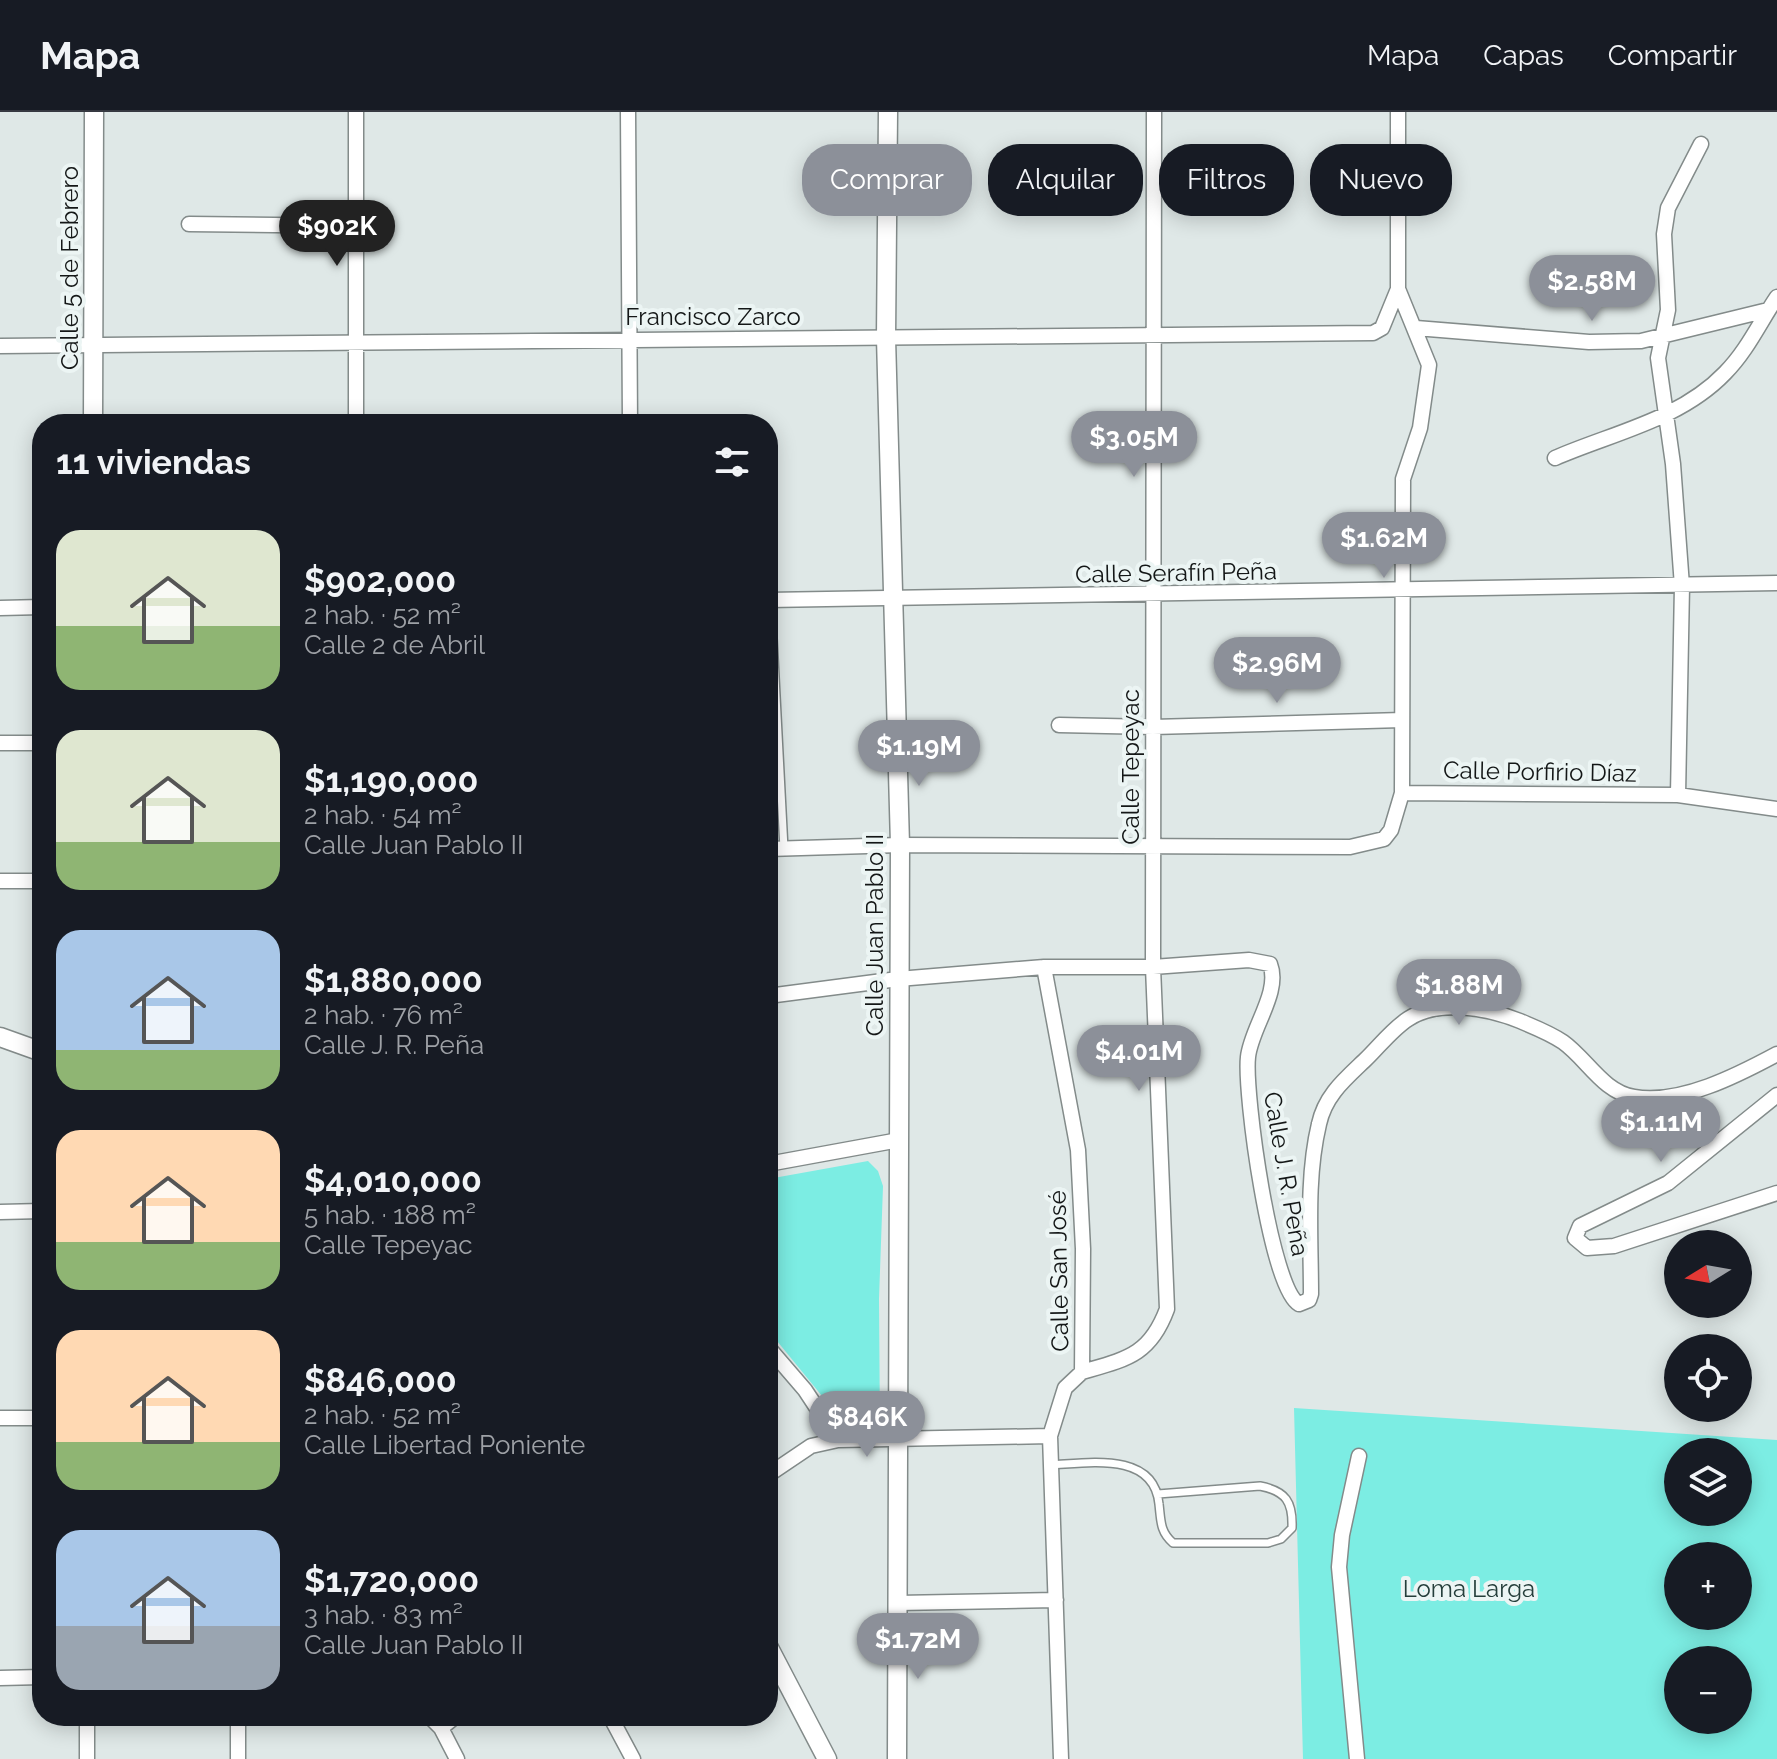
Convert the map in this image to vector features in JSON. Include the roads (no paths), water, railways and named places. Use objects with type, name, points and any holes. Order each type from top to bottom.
[{"type":"street","name":"Calle 5 de Febrero","points":[[93,414],[94,112]]},
{"type":"street","points":[[356,112],[356,414]]},
{"type":"street","points":[[628,112],[630,414]]},
{"type":"street","name":"Calle Juan Pablo II","points":[[888,112],[886,338],[900,845],[897,1759]]},
{"type":"street","name":"Calle Tepeyac","points":[[1082,1372],[1128,1359],[1147,1346],[1160,1330],[1167,1309],[1153,967],[1154,112]]},
{"type":"street","points":[[778,849],[900,845],[1350,847],[1384,839],[1391,830],[1402,793],[1403,479],[1420,428],[1429,365],[1398,289],[1398,112]]},
{"type":"street","points":[[1678,795],[1682,586],[1658,358],[1668,310],[1664,234],[1668,208],[1701,144]]},
{"type":"street","points":[[189,224],[356,226]]},
{"type":"street","name":"Francisco Zarco","points":[[0,346],[1373,333],[1382,328],[1398,289]]},
{"type":"street","points":[[1555,458],[1666,416],[1698,397],[1724,374],[1777,297]]},
{"type":"street","points":[[1416,328],[1589,342],[1661,337],[1768,310]]},
{"type":"street","name":"Calle Serafín Peña","points":[[778,600],[1403,592],[1777,583]]},
{"type":"street","points":[[0,608],[32,607]]},
{"type":"street","points":[[1059,725],[1153,727],[1402,720]]},
{"type":"street","points":[[0,743],[32,743]]},
{"type":"street","name":"Calle Porfirio Díaz","points":[[1402,793],[1678,795],[1777,809]]},
{"type":"street","points":[[0,881],[32,881]]},
{"type":"street","name":"Calle J. R. Peña","points":[[778,995],[898,979],[1044,967],[1153,967],[1249,960],[1270,964],[1272,986],[1248,1055],[1249,1104],[1266,1219],[1285,1285],[1293,1301],[1299,1304],[1309,1300],[1311,1294],[1311,1199],[1318,1125],[1324,1107],[1343,1081],[1407,1020],[1433,1009],[1451,1008],[1516,1019],[1565,1043],[1615,1090],[1637,1098],[1689,1091],[1777,1054]]},
{"type":"street","name":"Calle San José","points":[[1044,967],[1078,1150],[1083,1249],[1082,1372],[1065,1388],[1050,1436],[1061,1759]]},
{"type":"street","points":[[0,1037],[32,1048]]},
{"type":"street","points":[[1777,1095],[1668,1183],[1580,1226],[1575,1238],[1587,1248],[1614,1246],[1777,1193]]},
{"type":"street","points":[[778,1162],[899,1140]]},
{"type":"street","points":[[0,1212],[32,1211]]},
{"type":"street","points":[[778,1359],[805,1390],[838,1440]]},
{"type":"street","points":[[0,1418],[32,1418]]},
{"type":"street","points":[[778,1468],[811,1446],[838,1440],[1050,1436]]},
{"type":"street","points":[[1357,1759],[1339,1567],[1342,1535],[1359,1456]]},
{"type":"street","points":[[898,1603],[1056,1600]]},
{"type":"street","points":[[778,1665],[827,1759]]},
{"type":"street","points":[[0,1678],[32,1677]]},
{"type":"street","points":[[87,1726],[87,1759]]},
{"type":"street","points":[[238,1726],[238,1759]]},
{"type":"street","points":[[444,1726],[441,1728],[457,1759]]},
{"type":"street","points":[[615,1726],[633,1759]]},
{"type":"lane","points":[[778,742],[784,849]]},
{"type":"lane","points":[[1051,1465],[1115,1462],[1144,1474],[1158,1494],[1161,1528],[1173,1543],[1268,1543],[1281,1539],[1292,1528],[1292,1510],[1287,1497],[1275,1489],[1260,1486],[1158,1494]]},
{"type":"park label","name":"Loma Larga","points":[[1469,1589]]}]
